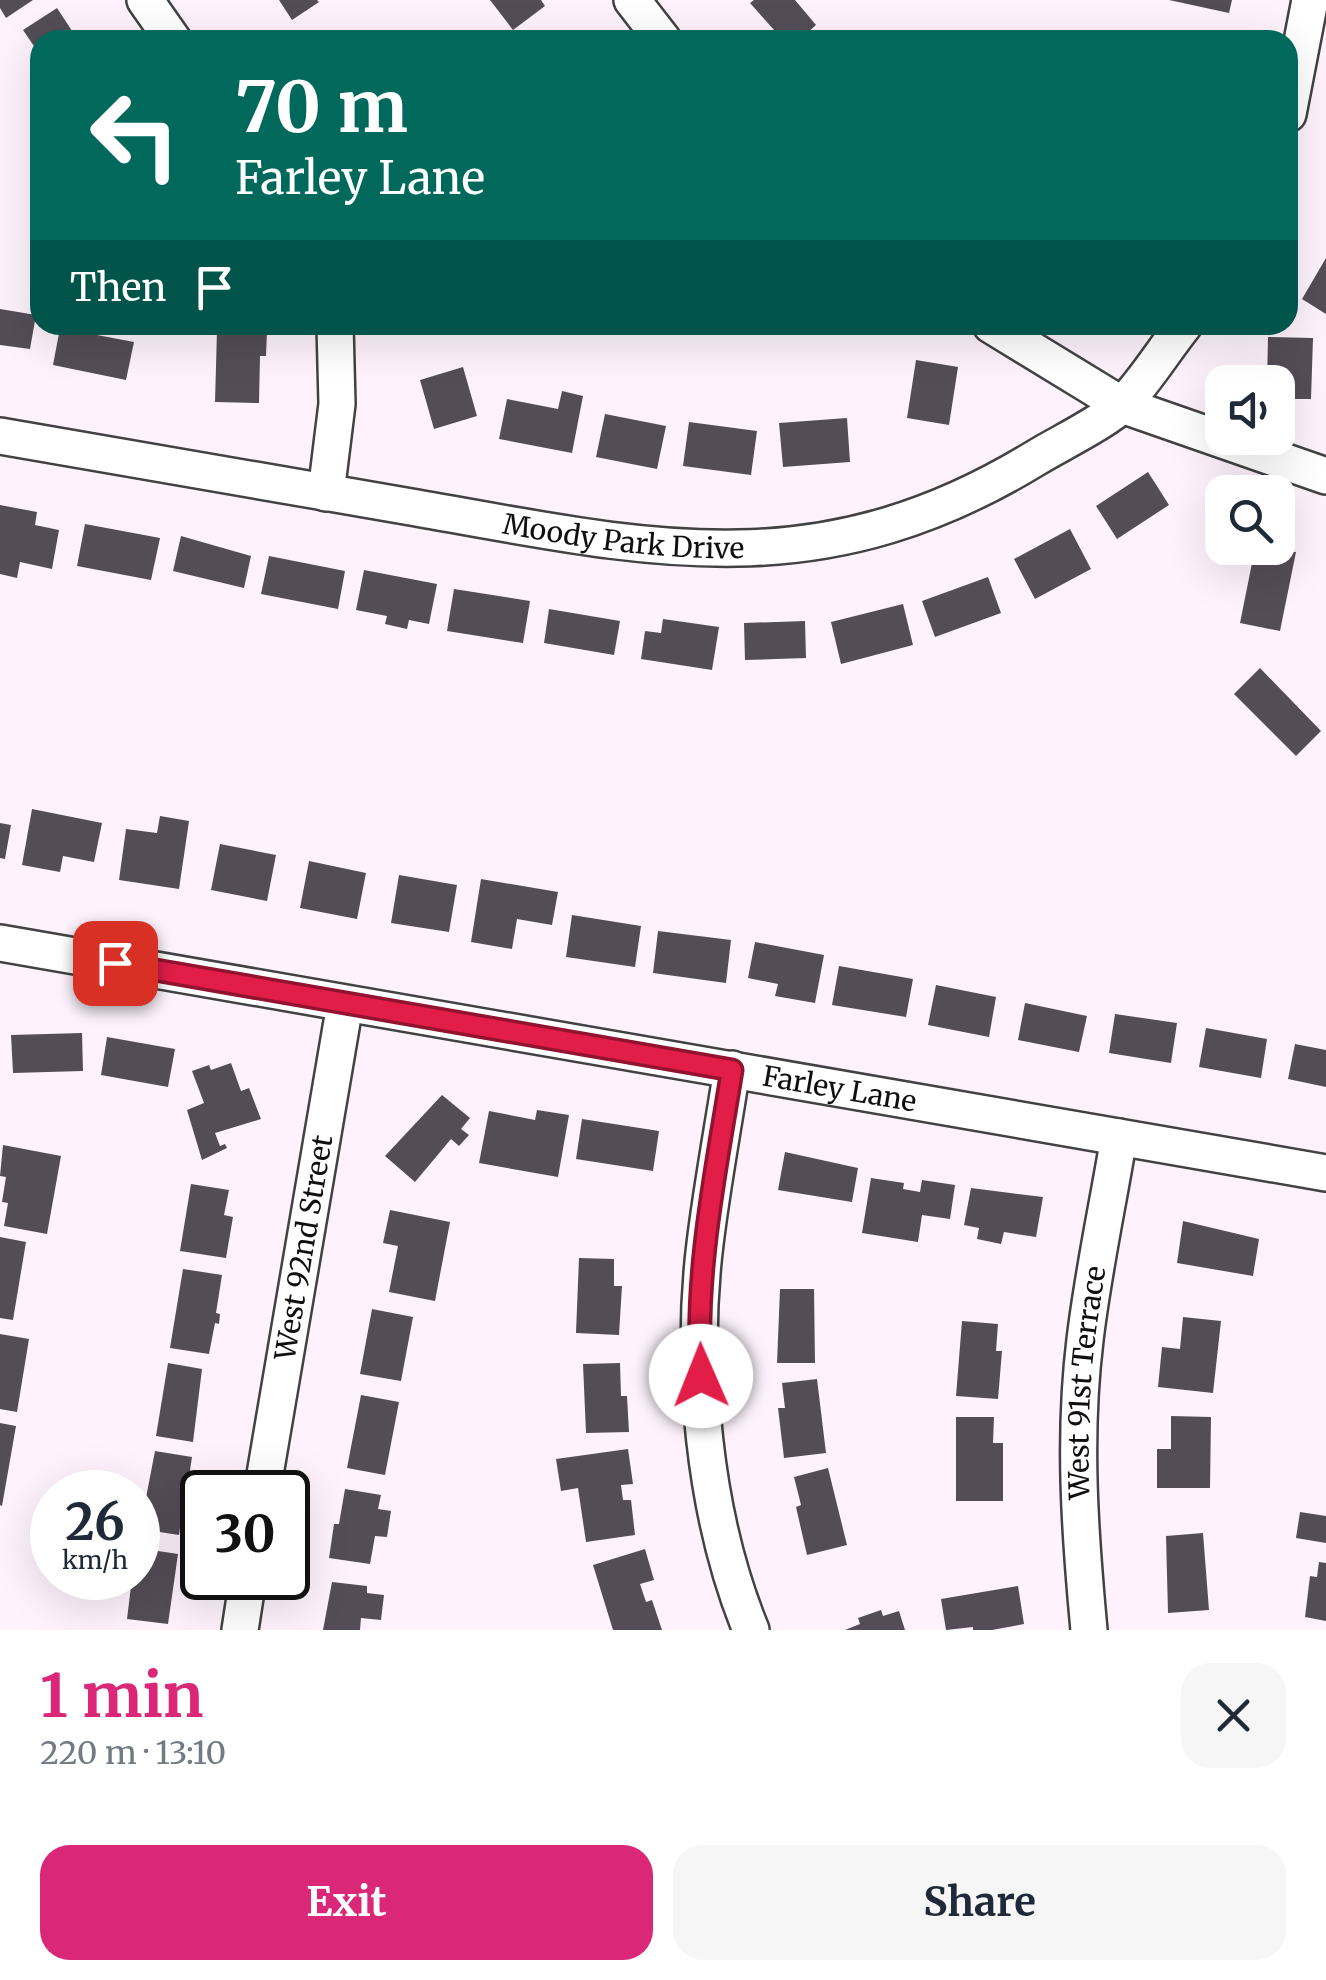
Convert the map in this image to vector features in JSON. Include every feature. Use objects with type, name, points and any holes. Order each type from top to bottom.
[{"type":"street","points":[[145,0],[166,30]]},
{"type":"street","points":[[632,0],[655,30]]},
{"type":"street","points":[[1298,62],[1310,0]]},
{"type":"street","points":[[326,493],[337,404],[335,335]]},
{"type":"street","points":[[1007,335],[1122,405],[1326,476]]},
{"type":"street","name":"Moody Park Drive","points":[[0,436],[594,539],[724,551],[793,546],[874,532],[939,510],[991,485],[1122,405],[1176,335]]},
{"type":"street","name":"Farley Lane","points":[[0,943],[1326,1172]]},
{"type":"street","name":"West 92nd Street","points":[[266,1470],[345,1004]]},
{"type":"street","points":[[732,1070],[704,1247],[699,1348],[704,1432],[720,1524],[751,1630]]},
{"type":"street","name":"West 91st Terrace","points":[[1089,1630],[1079,1519],[1078,1444],[1084,1341],[1120,1137]]},
{"type":"street","points":[[240,1630],[245,1600]]},
{"type":"building","points":[[0,0],[33,0],[6,18]]},
{"type":"building","points":[[279,0],[317,0],[319,2],[292,20]]},
{"type":"building","points":[[490,0],[541,0],[545,6],[513,30]]},
{"type":"building","points":[[795,0],[816,25],[810,30],[774,30],[750,3]]},
{"type":"building","points":[[1169,0],[1232,0],[1229,13]]},
{"type":"building","points":[[57,8],[71,30],[30,30],[30,40],[23,30]]},
{"type":"building","points":[[1326,258],[1326,314],[1302,299]]},
{"type":"building","points":[[0,309],[30,314],[30,349],[0,345]]},
{"type":"building","points":[[59,335],[97,335],[134,342],[126,380],[53,365]]},
{"type":"building","points":[[217,335],[267,335],[266,356],[260,356],[259,403],[215,402]]},
{"type":"building","points":[[1268,337],[1313,338],[1311,399],[1295,399],[1295,365],[1267,365]]},
{"type":"building","points":[[916,360],[958,367],[949,425],[907,418]]},
{"type":"building","points":[[463,367],[477,416],[434,429],[420,380]]},
{"type":"building","points":[[562,391],[583,396],[572,453],[499,439],[507,399],[558,409]]},
{"type":"building","points":[[605,414],[666,426],[657,469],[596,457]]},
{"type":"building","points":[[847,418],[850,462],[783,467],[779,423]]},
{"type":"building","points":[[689,422],[757,431],[751,475],[683,466]]},
{"type":"building","points":[[1148,472],[1169,505],[1117,539],[1096,506]]},
{"type":"building","points":[[0,505],[37,512],[35,525],[59,530],[52,569],[20,562],[17,578],[0,574]]},
{"type":"building","points":[[85,524],[160,538],[151,580],[77,566]]},
{"type":"building","points":[[1070,529],[1091,569],[1035,599],[1014,559]]},
{"type":"building","points":[[181,536],[251,556],[244,588],[173,571]]},
{"type":"building","points":[[269,556],[345,571],[338,609],[261,594]]},
{"type":"building","points":[[1252,565],[1293,565],[1280,631],[1240,623]]},
{"type":"building","points":[[364,570],[437,584],[429,624],[409,620],[407,629],[385,624],[387,616],[356,610]]},
{"type":"building","points":[[988,577],[1001,613],[935,637],[922,601]]},
{"type":"building","points":[[454,589],[530,601],[523,643],[447,631]]},
{"type":"building","points":[[903,604],[913,645],[841,664],[831,622]]},
{"type":"building","points":[[549,609],[620,621],[614,655],[544,643]]},
{"type":"building","points":[[663,619],[719,627],[712,670],[641,659],[645,631],[661,633]]},
{"type":"building","points":[[805,621],[806,658],[745,660],[744,623]]},
{"type":"building","points":[[1260,668],[1321,731],[1296,756],[1234,694]]},
{"type":"building","points":[[32,809],[102,823],[94,862],[63,856],[60,872],[22,865]]},
{"type":"building","points":[[160,816],[189,821],[179,889],[119,880],[126,829],[157,833]]},
{"type":"building","points":[[0,823],[11,825],[5,859],[0,858]]},
{"type":"building","points":[[220,844],[276,855],[267,901],[211,890]]},
{"type":"building","points":[[309,861],[366,873],[357,919],[300,908]]},
{"type":"building","points":[[399,875],[457,885],[449,932],[391,923]]},
{"type":"building","points":[[481,879],[558,892],[552,925],[517,919],[512,949],[471,942]]},
{"type":"building","points":[[572,915],[641,926],[635,967],[566,957]]},
{"type":"building","points":[[658,931],[731,940],[726,983],[653,973]]},
{"type":"building","points":[[755,942],[824,955],[815,1003],[775,996],[778,984],[748,978]]},
{"type":"building","points":[[839,966],[913,979],[906,1017],[832,1005]]},
{"type":"building","points":[[936,985],[996,997],[989,1037],[928,1025]]},
{"type":"building","points":[[1025,1003],[1087,1016],[1079,1052],[1018,1040]]},
{"type":"building","points":[[1115,1014],[1177,1023],[1171,1063],[1109,1053]]},
{"type":"building","points":[[1206,1028],[1267,1039],[1261,1078],[1199,1067]]},
{"type":"building","points":[[82,1033],[83,1071],[13,1073],[11,1035]]},
{"type":"building","points":[[107,1037],[175,1049],[168,1087],[101,1075]]},
{"type":"building","points":[[1295,1044],[1326,1050],[1326,1087],[1288,1079]]},
{"type":"building","points":[[231,1063],[241,1091],[249,1088],[261,1119],[215,1133],[220,1146],[225,1144],[227,1148],[202,1160],[187,1110],[204,1103],[192,1071]]},
{"type":"building","points":[[442,1095],[470,1118],[461,1129],[469,1135],[459,1146],[451,1139],[415,1182],[385,1156]]},
{"type":"building","points":[[537,1110],[569,1115],[558,1177],[479,1163],[489,1111],[535,1120]]},
{"type":"building","points":[[582,1119],[659,1131],[653,1171],[576,1159]]},
{"type":"building","points":[[3,1145],[61,1156],[47,1234],[4,1226],[8,1203],[2,1202],[6,1177],[0,1176]]},
{"type":"building","points":[[785,1152],[858,1168],[852,1202],[778,1190]]},
{"type":"building","points":[[871,1178],[904,1183],[903,1189],[920,1192],[922,1180],[955,1185],[950,1219],[922,1215],[918,1242],[862,1233]]},
{"type":"building","points":[[191,1184],[229,1190],[224,1215],[233,1217],[226,1258],[180,1251]]},
{"type":"building","points":[[971,1188],[1043,1197],[1036,1237],[1004,1232],[1001,1244],[977,1239],[979,1228],[964,1225]]},
{"type":"building","points":[[390,1210],[450,1222],[435,1301],[389,1292],[398,1246],[383,1243]]},
{"type":"building","points":[[1183,1221],[1259,1239],[1253,1276],[1177,1263]]},
{"type":"building","points":[[0,1237],[26,1242],[13,1320],[0,1318]]},
{"type":"building","points":[[579,1258],[614,1259],[614,1286],[622,1286],[619,1335],[576,1333]]},
{"type":"building","points":[[183,1269],[222,1275],[216,1313],[220,1314],[219,1324],[215,1323],[209,1354],[170,1348]]},
{"type":"building","points":[[780,1289],[814,1289],[815,1363],[777,1363]]},
{"type":"building","points":[[372,1309],[413,1317],[401,1381],[360,1374]]},
{"type":"building","points":[[1183,1317],[1221,1321],[1213,1393],[1158,1387],[1162,1347],[1180,1349]]},
{"type":"building","points":[[962,1321],[998,1324],[996,1351],[1002,1351],[998,1399],[956,1396]]},
{"type":"building","points":[[0,1334],[29,1339],[17,1412],[0,1409]]},
{"type":"building","points":[[168,1363],[202,1369],[193,1442],[156,1436]]},
{"type":"building","points":[[620,1363],[621,1396],[627,1396],[629,1432],[586,1433],[583,1364]]},
{"type":"building","points":[[817,1379],[826,1453],[784,1458],[778,1408],[785,1408],[782,1383]]},
{"type":"building","points":[[361,1395],[399,1402],[385,1475],[347,1468]]},
{"type":"building","points":[[1171,1416],[1211,1417],[1210,1488],[1157,1488],[1157,1449],[1171,1449]]},
{"type":"building","points":[[956,1417],[994,1417],[993,1443],[1003,1443],[1003,1501],[956,1501]]},
{"type":"building","points":[[0,1423],[16,1426],[2,1506],[0,1505]]},
{"type":"building","points":[[628,1449],[633,1484],[621,1485],[623,1500],[631,1500],[635,1535],[586,1542],[578,1488],[561,1491],[556,1459]]},
{"type":"building","points":[[155,1451],[192,1457],[190,1470],[180,1470],[179,1535],[160,1532],[160,1470],[151,1470]]},
{"type":"building","points":[[828,1468],[847,1545],[807,1555],[794,1477]]},
{"type":"building","points":[[345,1489],[381,1495],[378,1509],[391,1511],[387,1537],[375,1536],[370,1564],[329,1558]]},
{"type":"building","points":[[1300,1512],[1326,1516],[1326,1543],[1296,1538]]},
{"type":"building","points":[[1203,1533],[1209,1610],[1168,1613],[1166,1536]]},
{"type":"building","points":[[645,1549],[654,1580],[640,1584],[646,1602],[652,1600],[662,1630],[613,1630],[593,1565]]},
{"type":"building","points":[[160,1551],[178,1554],[168,1624],[127,1619],[129,1600],[160,1600]]},
{"type":"building","points":[[1319,1562],[1326,1563],[1326,1621],[1305,1617],[1310,1576],[1317,1577]]},
{"type":"building","points":[[332,1582],[367,1586],[367,1593],[384,1595],[381,1620],[361,1618],[360,1630],[323,1630]]},
{"type":"building","points":[[1018,1586],[1024,1624],[992,1630],[946,1630],[941,1599]]},
{"type":"building","points":[[881,1610],[883,1616],[899,1611],[905,1630],[845,1630],[860,1624],[858,1618]]},
{"type":"route","points":[[115,963],[732,1070],[704,1247],[701,1376]]}]
